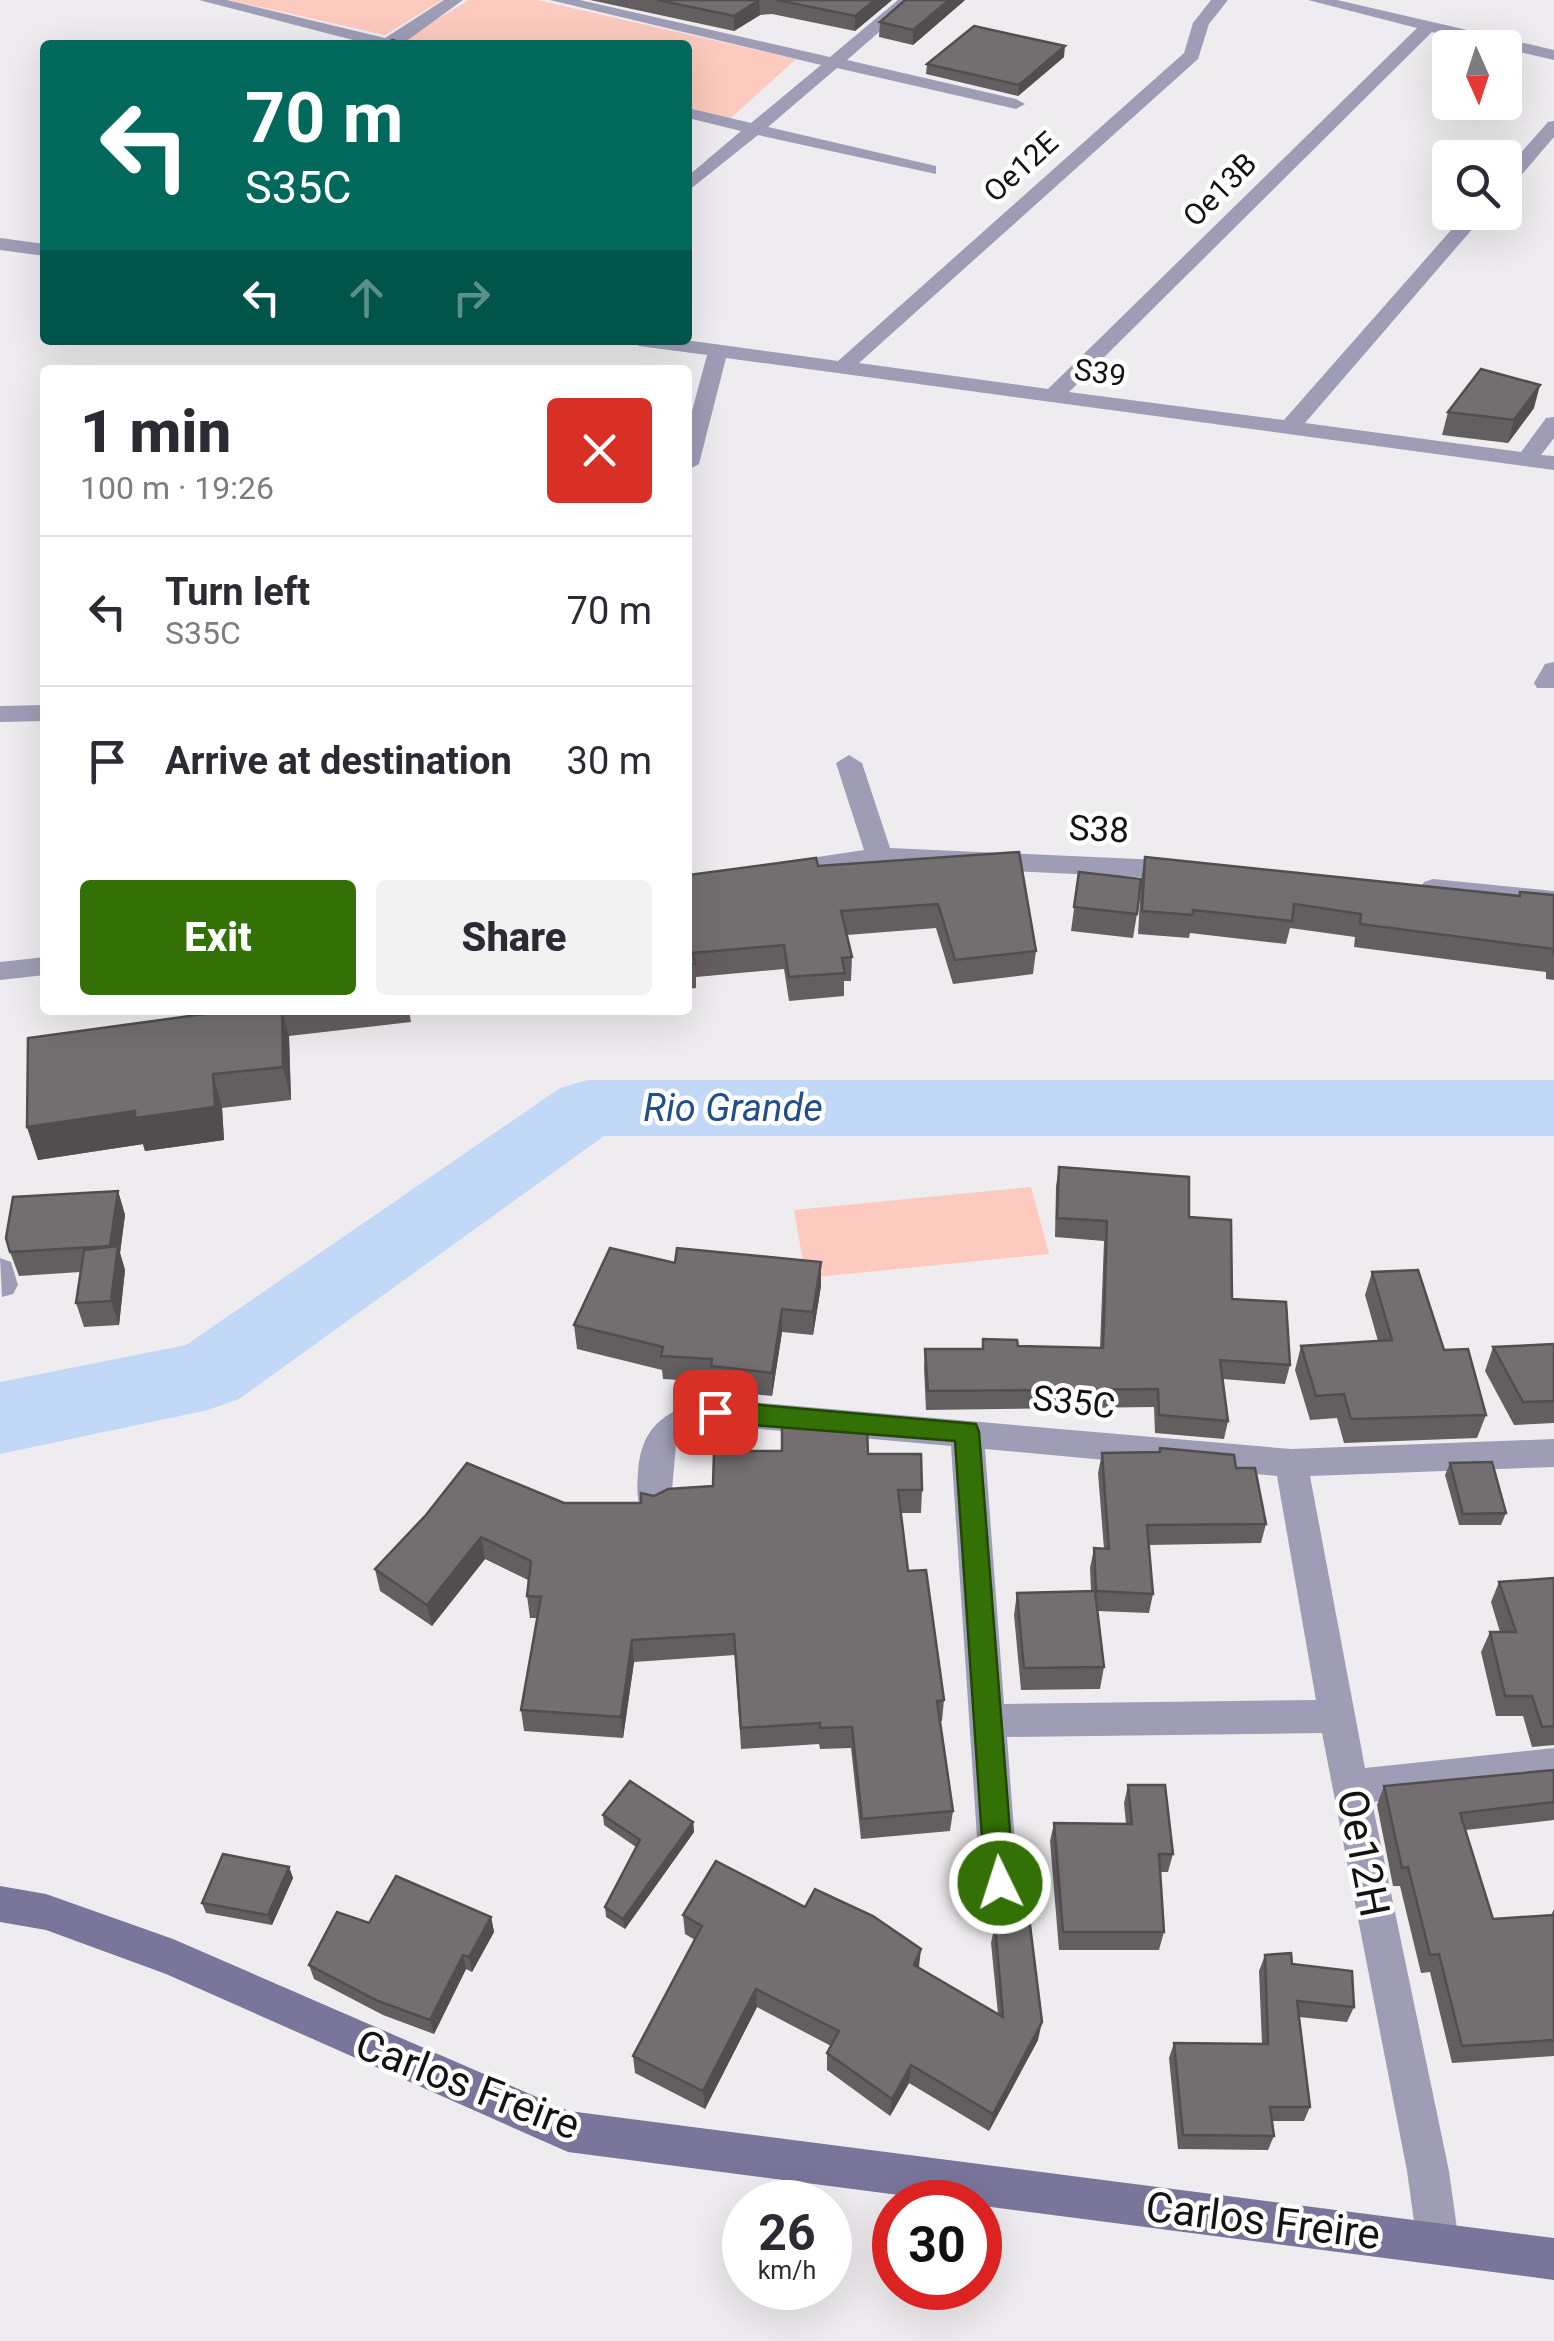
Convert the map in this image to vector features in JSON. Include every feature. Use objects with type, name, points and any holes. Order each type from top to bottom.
[{"type":"street","points":[[207,0],[369,40]]},
{"type":"street","points":[[396,40],[454,0]]},
{"type":"street","points":[[558,0],[1016,104]]},
{"type":"street","points":[[692,182],[908,0]]},
{"type":"street","name":"Oe12E","points":[[843,367],[1192,55],[1201,23],[1220,0]]},
{"type":"street","points":[[1316,0],[1554,55]]},
{"type":"street","points":[[1378,13],[1396,0]]},
{"type":"street","name":"Oe13B","points":[[1053,396],[1429,26]]},
{"type":"street","points":[[692,114],[929,170]]},
{"type":"street","points":[[1522,163],[1554,126]]},
{"type":"street","points":[[1288,429],[1462,230]]},
{"type":"street","points":[[0,244],[40,249]]},
{"type":"street","name":"S39","points":[[675,345],[1554,463]]},
{"type":"street","points":[[692,449],[718,351]]},
{"type":"street","points":[[1528,458],[1554,423]]},
{"type":"street","points":[[0,714],[40,712]]},
{"type":"street","points":[[849,763],[878,856]]},
{"type":"street","name":"S38","points":[[745,875],[878,856],[1204,871]]},
{"type":"street","points":[[1403,886],[1554,900]]},
{"type":"street","points":[[0,971],[40,967]]},
{"type":"street","name":"S35C","points":[[654,1501],[655,1454],[662,1435],[689,1414],[715,1412],[1291,1463],[1554,1453]]},
{"type":"street","points":[[967,1432],[1000,1883]]},
{"type":"street","name":"Oe12H","points":[[1291,1463],[1350,1787],[1428,2171],[1438,2243]]},
{"type":"street","points":[[988,1721],[1337,1716]]},
{"type":"street","points":[[1350,1787],[1554,1765]]},
{"type":"street","name":"Carlos Freire","points":[[0,1904],[46,1912],[173,1958],[568,2131],[1554,2259]]},
{"type":"shaded area","points":[[229,0],[442,0],[385,35]]},
{"type":"shaded area","points":[[469,0],[537,0],[796,59],[730,119],[692,109],[692,40],[404,39]]},
{"type":"shaded area","points":[[1031,1187],[1049,1254],[806,1278],[794,1210]]},
{"type":"building","points":[[658,0],[759,0],[734,16]]},
{"type":"building","points":[[777,0],[875,0],[855,16]]},
{"type":"building","points":[[905,0],[949,0],[913,30],[880,22]]},
{"type":"building","points":[[974,26],[1065,46],[1019,85],[927,64]]},
{"type":"building","points":[[1481,369],[1540,385],[1514,420],[1448,412]]},
{"type":"building","points":[[1019,852],[1036,951],[955,960],[938,904],[841,911],[852,957],[842,958],[845,973],[789,977],[784,945],[693,953],[692,964],[692,874],[816,858],[818,866]]},
{"type":"building","points":[[1145,857],[1520,896],[1520,892],[1554,895],[1554,949],[1360,924],[1361,914],[1294,904],[1292,921],[1193,910],[1193,915],[1142,911]]},
{"type":"building","points":[[1079,872],[1141,879],[1137,914],[1074,907]]},
{"type":"building","points":[[197,1015],[282,1015],[283,1067],[213,1074],[215,1107],[135,1118],[135,1111],[27,1127],[28,1038]]},
{"type":"building","points":[[1059,1167],[1189,1177],[1189,1217],[1231,1220],[1232,1299],[1286,1302],[1290,1365],[1220,1360],[1228,1421],[1159,1415],[1158,1389],[928,1391],[925,1349],[983,1349],[983,1339],[1017,1340],[1018,1346],[1103,1348],[1107,1221],[1057,1218]]},
{"type":"building","points":[[118,1191],[110,1246],[10,1252],[6,1238],[13,1197]]},
{"type":"building","points":[[118,1246],[111,1301],[76,1303],[84,1250]]},
{"type":"building","points":[[610,1248],[675,1263],[677,1248],[821,1262],[813,1312],[782,1309],[772,1373],[711,1366],[712,1359],[661,1356],[663,1347],[574,1325]]},
{"type":"building","points":[[1418,1270],[1444,1350],[1468,1349],[1486,1415],[1351,1419],[1344,1394],[1316,1396],[1301,1346],[1392,1340],[1372,1272]]},
{"type":"building","points":[[1554,1344],[1554,1401],[1523,1402],[1493,1347]]},
{"type":"building","points":[[782,1424],[867,1427],[868,1454],[921,1454],[922,1490],[898,1490],[908,1571],[926,1570],[944,1700],[937,1701],[953,1811],[862,1819],[852,1727],[820,1728],[820,1723],[741,1728],[734,1634],[632,1640],[621,1717],[521,1710],[541,1597],[527,1596],[531,1561],[481,1537],[427,1605],[375,1569],[426,1515],[467,1463],[564,1503],[641,1503],[641,1493],[654,1496],[668,1489],[713,1486],[714,1451],[782,1451]]},
{"type":"building","points":[[1160,1448],[1234,1455],[1236,1468],[1255,1468],[1266,1524],[1147,1525],[1153,1594],[1096,1591],[1094,1548],[1109,1549],[1102,1453],[1160,1452]]},
{"type":"building","points":[[1492,1462],[1506,1513],[1463,1514],[1450,1463]]},
{"type":"building","points":[[1554,1578],[1554,1726],[1542,1727],[1532,1696],[1505,1696],[1490,1632],[1516,1632],[1499,1582]]},
{"type":"building","points":[[1095,1591],[1104,1667],[1024,1668],[1017,1593]]},
{"type":"building","points":[[1554,1770],[1554,1802],[1460,1813],[1493,1919],[1554,1915],[1554,2040],[1462,2046],[1439,1954],[1430,1955],[1408,1867],[1402,1868],[1384,1786]]},
{"type":"building","points":[[630,1781],[693,1822],[623,1919],[605,1907],[640,1840],[603,1815]]},
{"type":"building","points":[[1128,1785],[1165,1785],[1173,1854],[1159,1854],[1164,1932],[1063,1932],[1054,1823],[1132,1824]]},
{"type":"building","points":[[223,1854],[289,1867],[268,1915],[202,1903]]},
{"type":"building","points":[[716,1861],[805,1907],[815,1889],[873,1916],[921,1949],[914,1965],[1003,2017],[995,1924],[1030,1925],[1042,2022],[993,2114],[911,2065],[892,2099],[827,2053],[839,2031],[756,1989],[703,2091],[633,2056],[702,1926],[683,1915]]},
{"type":"building","points":[[396,1876],[491,1917],[469,1957],[463,1955],[430,2020],[378,2001],[309,1965],[337,1912],[369,1923]]},
{"type":"building","points":[[1291,1953],[1292,1964],[1352,1971],[1354,2007],[1297,2001],[1310,2107],[1270,2107],[1274,2136],[1183,2135],[1174,2043],[1268,2044],[1265,1955]]},
{"type":"waterway","name":"Rio Grande","points":[[0,1418],[208,1375],[588,1108],[1554,1108]]},
{"type":"route","points":[[715,1412],[967,1432],[1000,1883]]}]
